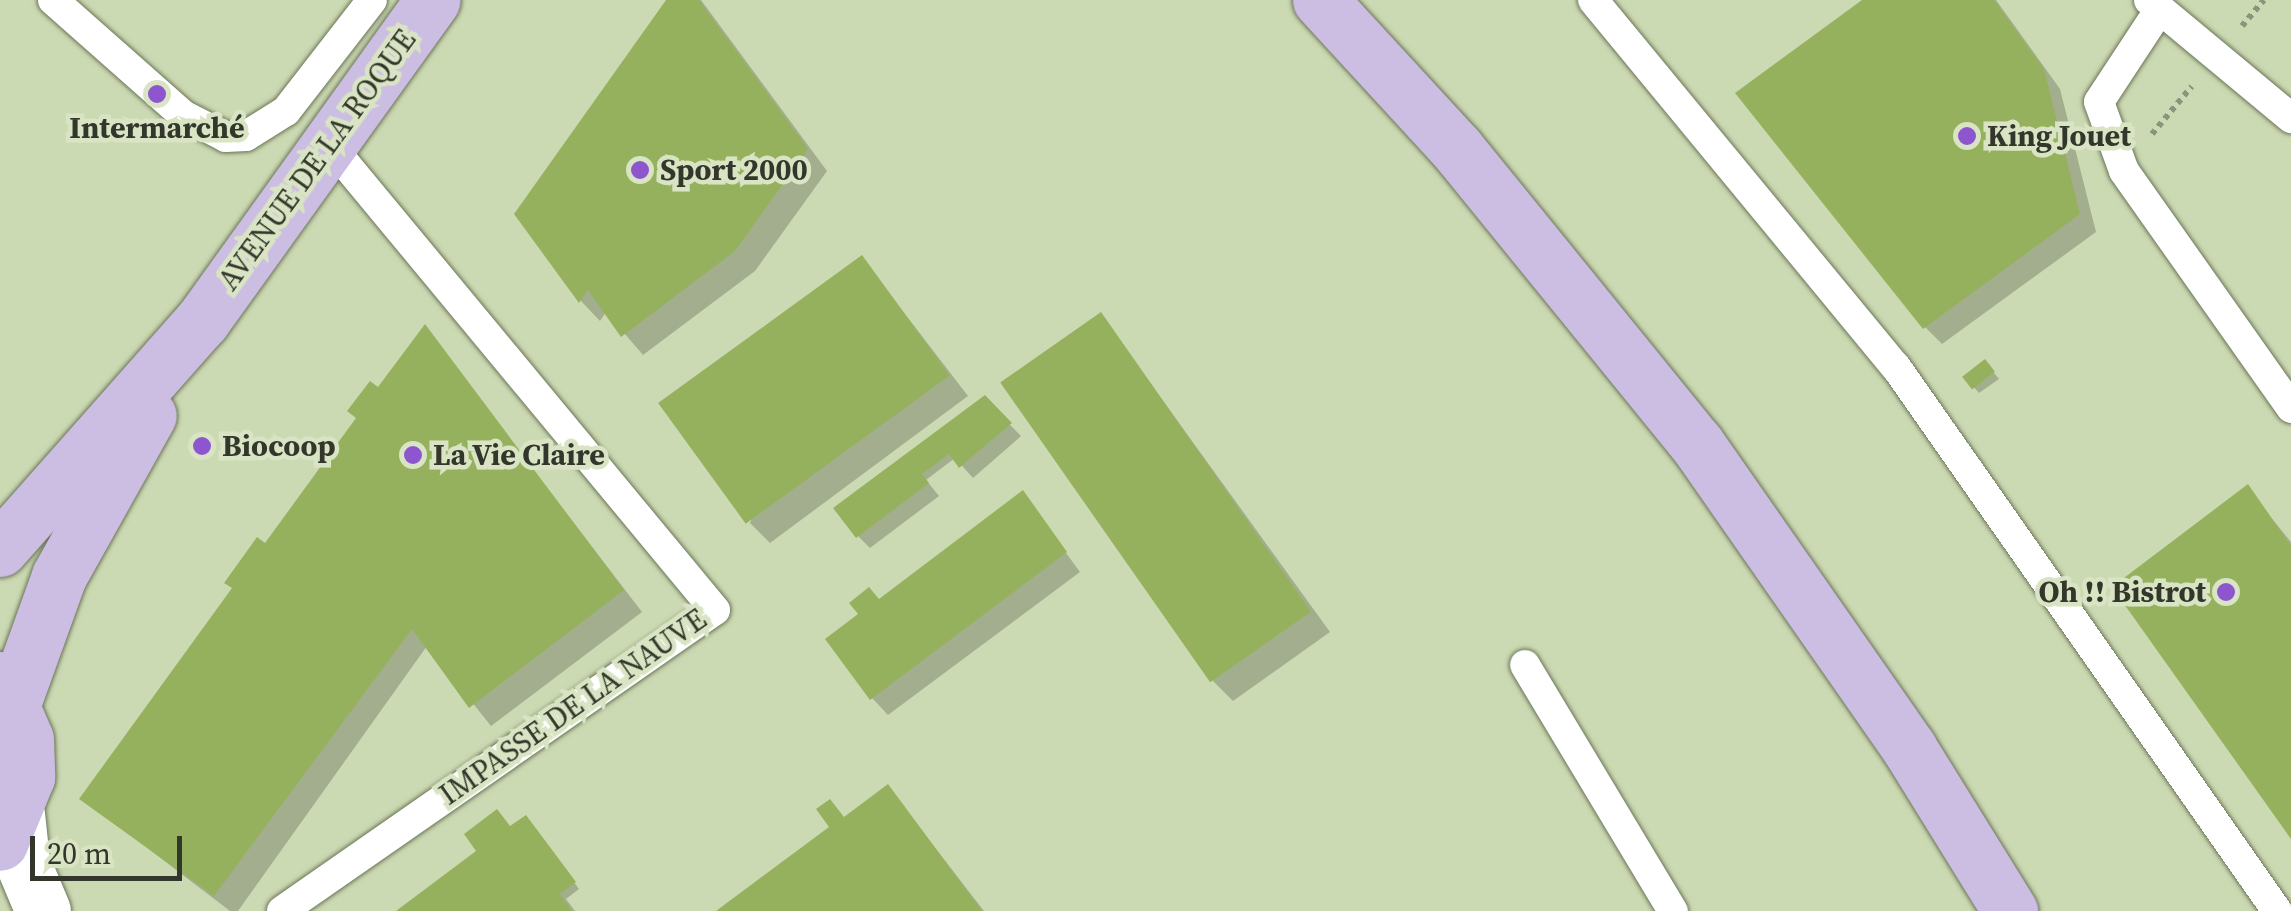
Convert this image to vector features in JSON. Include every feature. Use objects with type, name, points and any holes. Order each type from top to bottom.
[{"type":"main road","name":"AVENUE DE LA ROQUE","points":[[202,321],[433,0]]},
{"type":"main road","points":[[1320,0],[1457,149],[1697,444],[1910,748],[2010,911]]},
{"type":"main road","points":[[0,549],[202,321]]},
{"type":"main road","points":[[8,828],[27,777],[26,739],[7,690],[59,576],[202,321]]},
{"type":"street","points":[[8,828],[43,911]]},
{"type":"lane","points":[[54,0],[157,94],[207,131],[246,136],[286,111],[372,0]]},
{"type":"lane","points":[[1593,0],[1896,367],[2277,911]]},
{"type":"lane","points":[[2291,118],[2154,5],[2099,102],[2124,171],[2291,408]]},
{"type":"lane","name":"IMPASSE DE LA NAUVE","points":[[282,911],[715,610],[329,144]]},
{"type":"lane","points":[[1525,665],[1672,911]]},
{"type":"shaded area","points":[[0,0],[2291,0],[2291,911],[0,911]]},
{"type":"building","points":[[666,0],[699,0],[808,149],[735,251],[621,337],[588,290],[579,303],[514,214]]},
{"type":"building","points":[[1862,0],[1994,0],[2044,69],[2080,214],[1923,329],[1735,93]]},
{"type":"building","points":[[862,255],[950,376],[746,524],[658,403]]},
{"type":"building","points":[[1101,312],[1311,612],[1210,682],[1000,383]]},
{"type":"building","points":[[425,324],[624,590],[469,708],[412,629],[214,896],[79,799],[232,588],[224,583],[257,537],[265,543],[356,418],[347,411],[370,381],[378,387]]},
{"type":"building","points":[[1985,359],[1995,372],[1972,389],[1962,377]]},
{"type":"building","points":[[985,395],[1012,423],[959,468],[949,454],[922,474],[929,483],[856,538],[833,508]]},
{"type":"building","points":[[2248,484],[2291,546],[2291,839],[2112,587]]},
{"type":"building","points":[[1023,490],[1067,552],[870,700],[825,639],[858,614],[849,603],[869,587],[879,599]]},
{"type":"building","points":[[888,784],[982,911],[716,911],[829,827],[816,809],[830,799],[844,817]]},
{"type":"building","points":[[497,809],[510,826],[526,815],[576,882],[560,894],[572,911],[396,911],[476,851],[464,834]]},
{"type":"place","name":"Intermarché","points":[[157,94]]},
{"type":"place","name":"King Jouet","points":[[1967,136]]},
{"type":"place","name":"Sport 2000","points":[[640,170]]},
{"type":"place","name":"Biocoop","points":[[202,446]]},
{"type":"place","name":"La Vie Claire","points":[[413,455]]},
{"type":"place","name":"Oh !! Bistrot","points":[[2226,592]]}]
